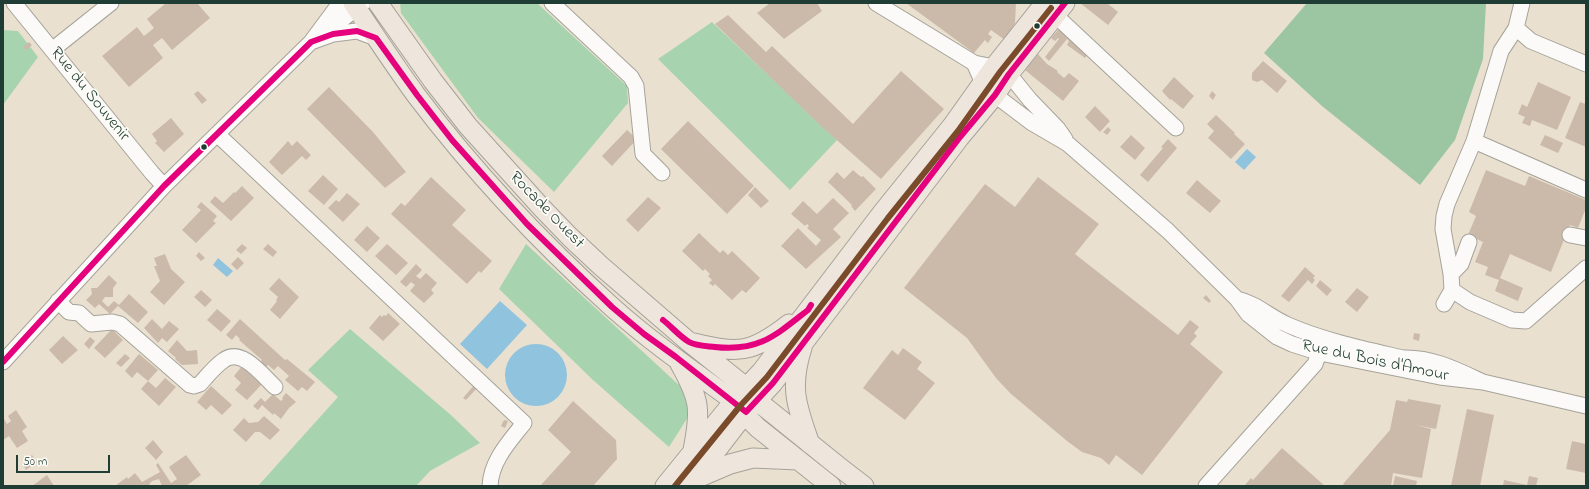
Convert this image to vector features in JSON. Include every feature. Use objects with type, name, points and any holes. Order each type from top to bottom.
[{"type":"main road","name":"Rocade Ouest","points":[[378,3],[433,81],[468,126],[501,164],[541,207],[601,266],[689,342],[746,400]]},
{"type":"main road","name":"Rocade Ouest","points":[[353,5],[417,95],[452,140],[527,224],[612,307],[644,334],[676,357],[746,400]]},
{"type":"main road","points":[[665,486],[693,452],[746,400],[773,382],[962,134],[989,89],[1002,71],[1055,7]]},
{"type":"main road","points":[[692,483],[746,400],[761,372],[882,213],[952,126],[989,89]]},
{"type":"main road","points":[[689,342],[727,349],[738,350],[750,348],[769,340],[808,310]]},
{"type":"main road","points":[[806,339],[797,365],[796,393],[798,410],[810,444]]},
{"type":"main road","points":[[676,357],[691,384],[697,402],[698,422],[693,452]]},
{"type":"main road","points":[[746,400],[810,444],[864,486]]},
{"type":"main road","points":[[746,400],[750,420],[831,486]]},
{"type":"main road","points":[[692,483],[730,464],[753,458],[798,460]]},
{"type":"street","name":"Rue du Souvenir","points":[[14,3],[164,186]]},
{"type":"street","points":[[52,50],[111,3]]},
{"type":"street","points":[[552,3],[631,77],[636,86],[643,154],[662,173]]},
{"type":"street","points":[[876,3],[974,64],[1002,71]]},
{"type":"street","points":[[1444,304],[1452,290],[1451,274],[1443,229],[1447,204],[1474,141],[1501,51],[1516,28],[1522,3]]},
{"type":"street","points":[[3,362],[164,186],[311,42],[330,30],[353,5]]},
{"type":"street","points":[[1055,7],[1176,128]]},
{"type":"street","points":[[1516,28],[1531,41],[1586,64]]},
{"type":"street","points":[[311,42],[333,34],[357,31],[376,38]]},
{"type":"street","points":[[974,64],[989,89]]},
{"type":"street","name":"Rue du Bois d'Amour","points":[[1002,71],[1058,128],[1068,144]]},
{"type":"street","name":"Rue du Bois d'Amour","points":[[989,89],[1032,123],[1068,144],[1168,231],[1237,299],[1248,314],[1277,337],[1292,344],[1320,353],[1440,377],[1483,382],[1586,406]]},
{"type":"street","points":[[217,134],[524,423],[497,461],[492,474],[490,486]]},
{"type":"street","points":[[1474,141],[1586,190]]},
{"type":"street","points":[[1570,235],[1586,238]]},
{"type":"street","points":[[1451,274],[1461,264],[1469,242]]},
{"type":"street","points":[[1452,290],[1470,302],[1512,320],[1526,321],[1586,268]]},
{"type":"street","name":"Rue du Bois d'Amour","points":[[1237,299],[1260,309],[1287,325],[1340,344],[1403,358],[1438,362],[1483,382]]},
{"type":"street","points":[[58,301],[69,312],[79,313],[91,324],[112,322],[120,324],[190,385],[194,386],[200,384],[223,360],[228,357],[235,356],[246,360],[275,387]]},
{"type":"street","points":[[1206,486],[1315,364],[1324,338]]},
{"type":"green space","points":[[400,3],[537,3],[627,86],[628,103],[554,192],[478,118],[401,13]]},
{"type":"green space","points":[[1307,3],[1486,3],[1483,59],[1455,140],[1420,185],[1322,106],[1264,53]]},
{"type":"green space","points":[[712,22],[837,140],[790,190],[658,59]]},
{"type":"green space","points":[[3,30],[18,31],[38,57],[3,105]]},
{"type":"green space","points":[[526,244],[680,386],[688,402],[688,417],[669,447],[593,380],[499,289]]},
{"type":"green space","points":[[350,329],[452,416],[480,443],[430,471],[416,486],[258,486],[338,397],[308,370]]},
{"type":"water","points":[[1247,149],[1256,157],[1244,170],[1235,162]]},
{"type":"water","points":[[218,258],[233,271],[227,277],[213,265]]},
{"type":"water","points":[[500,301],[527,325],[487,369],[460,344]]},
{"type":"water","points":[[536,344],[548,347],[558,353],[564,363],[567,375],[564,387],[558,397],[548,403],[536,406],[524,403],[514,397],[508,387],[505,375],[508,363],[514,353],[524,347]]},
{"type":"building","points":[[166,3],[197,3],[210,18],[172,50],[162,38],[153,45],[163,58],[129,87],[102,56],[137,27],[144,36],[154,28],[147,19]]},
{"type":"building","points":[[770,3],[817,3],[822,11],[784,39],[757,13]]},
{"type":"building","points":[[906,3],[1016,3],[1015,23],[1005,40],[991,30],[988,34],[992,37],[988,43],[985,40],[974,53]]},
{"type":"building","points":[[1080,3],[1107,3],[1118,12],[1108,25]]},
{"type":"building","points":[[728,15],[766,52],[772,46],[853,124],[901,71],[944,109],[881,179],[822,127],[715,24]]},
{"type":"building","points":[[1059,29],[1088,54],[1085,58],[1067,45],[1069,41],[1067,39],[1049,61],[1045,57],[1059,39],[1058,38],[1055,41],[1051,38]]},
{"type":"building","points":[[29,42],[32,45],[26,50],[23,47]]},
{"type":"building","points":[[1038,54],[1047,64],[1058,71],[1057,72],[1064,78],[1069,73],[1079,81],[1063,101],[1025,70]]},
{"type":"building","points":[[1263,61],[1287,81],[1277,93],[1262,80],[1257,82],[1252,80],[1252,73]]},
{"type":"building","points":[[1174,77],[1194,96],[1183,109],[1171,99],[1170,100],[1162,91]]},
{"type":"building","points":[[1538,82],[1571,97],[1557,130],[1532,120],[1530,126],[1522,123],[1525,117],[1518,114],[1522,104],[1527,107]]},
{"type":"building","points":[[329,87],[373,132],[406,172],[385,188],[307,109]]},
{"type":"building","points":[[198,91],[207,100],[202,104],[194,94]]},
{"type":"building","points":[[1212,91],[1216,95],[1213,100],[1209,96]]},
{"type":"building","points":[[1580,102],[1586,104],[1586,147],[1565,138]]},
{"type":"building","points":[[1095,106],[1110,121],[1100,132],[1085,117]]},
{"type":"building","points":[[1216,115],[1245,144],[1231,159],[1208,138],[1214,131],[1207,124]]},
{"type":"building","points":[[171,118],[184,134],[164,152],[155,143],[157,141],[152,134]]},
{"type":"building","points":[[688,121],[754,186],[727,214],[661,149]]},
{"type":"building","points":[[1108,127],[1111,130],[1107,135],[1103,132]]},
{"type":"building","points":[[627,130],[637,139],[612,166],[602,156]]},
{"type":"building","points":[[1131,135],[1145,148],[1135,160],[1120,147]]},
{"type":"building","points":[[1545,135],[1563,143],[1558,153],[1540,145]]},
{"type":"building","points":[[1168,139],[1177,148],[1148,182],[1140,175],[1163,148],[1161,147]]},
{"type":"building","points":[[288,141],[292,146],[297,141],[311,155],[306,160],[302,156],[282,175],[269,162]]},
{"type":"building","points":[[853,170],[861,177],[863,176],[876,189],[855,211],[851,206],[852,205],[828,182],[837,172],[844,179]]},
{"type":"building","points":[[1486,170],[1525,186],[1529,176],[1586,200],[1586,208],[1578,228],[1570,225],[1551,272],[1510,254],[1500,278],[1523,288],[1518,301],[1495,291],[1499,280],[1485,275],[1488,267],[1475,262],[1483,242],[1468,235],[1476,216],[1469,212]]},
{"type":"building","points":[[323,175],[338,189],[324,205],[308,191]]},
{"type":"building","points":[[431,177],[466,210],[452,225],[492,261],[481,273],[479,271],[467,284],[391,214],[401,203],[405,206]]},
{"type":"building","points":[[1038,177],[1099,224],[1075,254],[1178,335],[1190,320],[1199,327],[1194,333],[1197,336],[1190,344],[1223,372],[1142,475],[1116,455],[1109,465],[1101,458],[1082,452],[1067,441],[1010,393],[996,378],[967,338],[904,288],[985,184],[1015,207]]},
{"type":"building","points":[[1197,180],[1221,201],[1210,213],[1186,193]]},
{"type":"building","points":[[242,186],[254,198],[231,221],[210,202],[215,196],[223,203]]},
{"type":"building","points":[[755,187],[769,201],[761,208],[748,195]]},
{"type":"building","points":[[347,193],[360,204],[343,222],[328,208],[336,200],[339,202]]},
{"type":"building","points":[[648,197],[661,208],[638,232],[626,220]]},
{"type":"building","points":[[833,198],[849,213],[833,229],[841,237],[806,269],[781,246],[798,228],[816,246],[821,240],[807,228],[809,226],[807,224],[805,226],[791,214],[803,201],[817,214]]},
{"type":"building","points":[[201,202],[217,216],[213,221],[216,223],[196,243],[182,230],[201,210],[197,207]]},
{"type":"building","points":[[367,226],[380,238],[367,252],[354,240]]},
{"type":"building","points":[[699,233],[720,253],[723,250],[728,255],[732,251],[760,278],[746,293],[742,290],[732,300],[715,284],[713,286],[709,283],[712,280],[708,276],[710,274],[705,269],[703,271],[682,251]]},
{"type":"building","points":[[242,244],[247,248],[241,254],[236,250]]},
{"type":"building","points":[[268,244],[277,252],[273,257],[263,249]]},
{"type":"building","points":[[387,244],[408,263],[396,275],[375,256]]},
{"type":"building","points":[[199,252],[205,258],[201,261],[196,256]]},
{"type":"building","points":[[165,254],[171,269],[185,282],[164,305],[150,292],[160,281],[154,266],[157,266],[154,258]]},
{"type":"building","points":[[238,257],[244,263],[237,270],[231,264]]},
{"type":"building","points":[[416,264],[422,270],[416,276],[420,279],[426,273],[437,283],[431,290],[434,293],[424,303],[410,291],[415,285],[411,282],[406,287],[400,282]]},
{"type":"building","points":[[1305,267],[1315,276],[1313,278],[1315,280],[1312,284],[1308,280],[1289,302],[1281,296]]},
{"type":"building","points":[[109,275],[117,283],[113,288],[113,297],[105,297],[102,301],[108,307],[114,301],[119,305],[129,294],[148,312],[138,323],[118,306],[110,314],[99,304],[95,308],[86,300],[92,294],[91,288],[97,288]]},
{"type":"building","points":[[279,278],[299,297],[280,319],[270,310],[277,301],[276,300],[278,297],[269,289]]},
{"type":"building","points":[[1320,280],[1332,290],[1327,296],[1316,286]]},
{"type":"building","points":[[1357,288],[1369,297],[1357,312],[1345,302]]},
{"type":"building","points":[[201,290],[212,300],[205,307],[194,297]]},
{"type":"building","points":[[1206,295],[1211,301],[1209,303],[1203,298]]},
{"type":"building","points":[[217,309],[231,321],[221,332],[207,320]]},
{"type":"building","points":[[388,313],[400,324],[383,341],[369,328],[380,315],[382,317],[384,315],[386,316]]},
{"type":"building","points":[[152,319],[162,329],[169,321],[179,329],[167,342],[162,338],[158,343],[144,328]]},
{"type":"building","points":[[240,319],[285,360],[287,359],[315,382],[307,391],[302,387],[298,391],[285,380],[289,376],[278,366],[274,370],[268,365],[264,368],[259,363],[262,360],[239,340],[240,339],[236,335],[232,340],[226,335]]},
{"type":"building","points":[[112,329],[123,340],[105,358],[94,348]]},
{"type":"building","points":[[1414,333],[1420,334],[1419,341],[1413,339]]},
{"type":"building","points":[[63,336],[78,350],[62,364],[49,350]]},
{"type":"building","points":[[90,337],[95,341],[89,349],[84,344]]},
{"type":"building","points":[[177,340],[187,351],[197,350],[198,364],[182,365],[168,351]]},
{"type":"building","points":[[903,348],[922,362],[917,369],[935,383],[905,420],[863,388],[892,350],[898,355]]},
{"type":"building","points":[[125,354],[130,358],[121,367],[116,363]]},
{"type":"building","points":[[139,354],[158,370],[148,381],[137,372],[132,378],[125,371]]},
{"type":"building","points":[[242,366],[262,384],[247,400],[235,390],[241,383],[234,376]]},
{"type":"building","points":[[165,378],[176,387],[159,406],[141,389],[148,381],[156,388]]},
{"type":"building","points":[[475,384],[478,387],[466,400],[463,398]]},
{"type":"building","points":[[211,386],[232,405],[222,415],[211,405],[206,410],[197,402]]},
{"type":"building","points":[[286,393],[296,402],[289,408],[281,419],[274,413],[273,415],[262,405],[258,410],[253,406],[261,398],[265,402],[273,394],[281,401]]},
{"type":"building","points":[[1408,399],[1441,405],[1436,429],[1416,425],[1431,429],[1422,478],[1393,473],[1391,486],[1345,486],[1343,484],[1390,430],[1396,400],[1407,402]]},
{"type":"building","points":[[573,401],[616,440],[617,459],[593,486],[540,486],[571,452],[548,430]]},
{"type":"building","points":[[1467,409],[1494,415],[1480,486],[1451,486]]},
{"type":"building","points":[[16,410],[27,427],[22,431],[28,441],[17,448],[9,436],[3,440],[3,420],[4,419],[7,424],[11,421],[8,416]]},
{"type":"building","points":[[264,416],[280,430],[270,440],[260,432],[255,432],[246,442],[233,430],[244,418],[249,423],[258,422]]},
{"type":"building","points":[[504,420],[508,421],[505,428],[501,426]]},
{"type":"building","points":[[153,440],[163,452],[156,460],[145,448]]},
{"type":"building","points":[[1572,441],[1586,444],[1586,473],[1566,469]]},
{"type":"building","points":[[1282,448],[1325,486],[1244,486],[1251,478],[1253,480]]},
{"type":"building","points":[[32,455],[37,462],[26,470],[22,462]]},
{"type":"building","points":[[186,455],[201,475],[186,486],[162,486],[159,479],[152,481],[148,486],[115,486],[127,477],[128,479],[135,473],[142,482],[160,472],[156,465],[158,463],[171,483],[177,479],[169,467]]},
{"type":"building","points":[[47,475],[54,486],[32,486]]},
{"type":"building","points":[[1395,476],[1417,481],[1416,486],[1393,486]]},
{"type":"building","points":[[1529,476],[1538,478],[1536,486],[1503,486],[1504,480],[1527,485]]},
{"type":"transit line","points":[[3,362],[164,186],[311,42],[333,34],[357,31],[376,38],[452,140],[527,224],[612,307],[644,334],[746,412],[773,383],[960,137],[995,95],[1009,74],[1065,3]]},
{"type":"transit line","points":[[675,486],[740,406],[767,377],[888,218],[958,131],[1000,72],[1051,8]]},
{"type":"transit line","points":[[663,320],[689,342],[702,346],[730,348],[744,347],[766,340],[776,334],[808,310],[811,305]]}]
